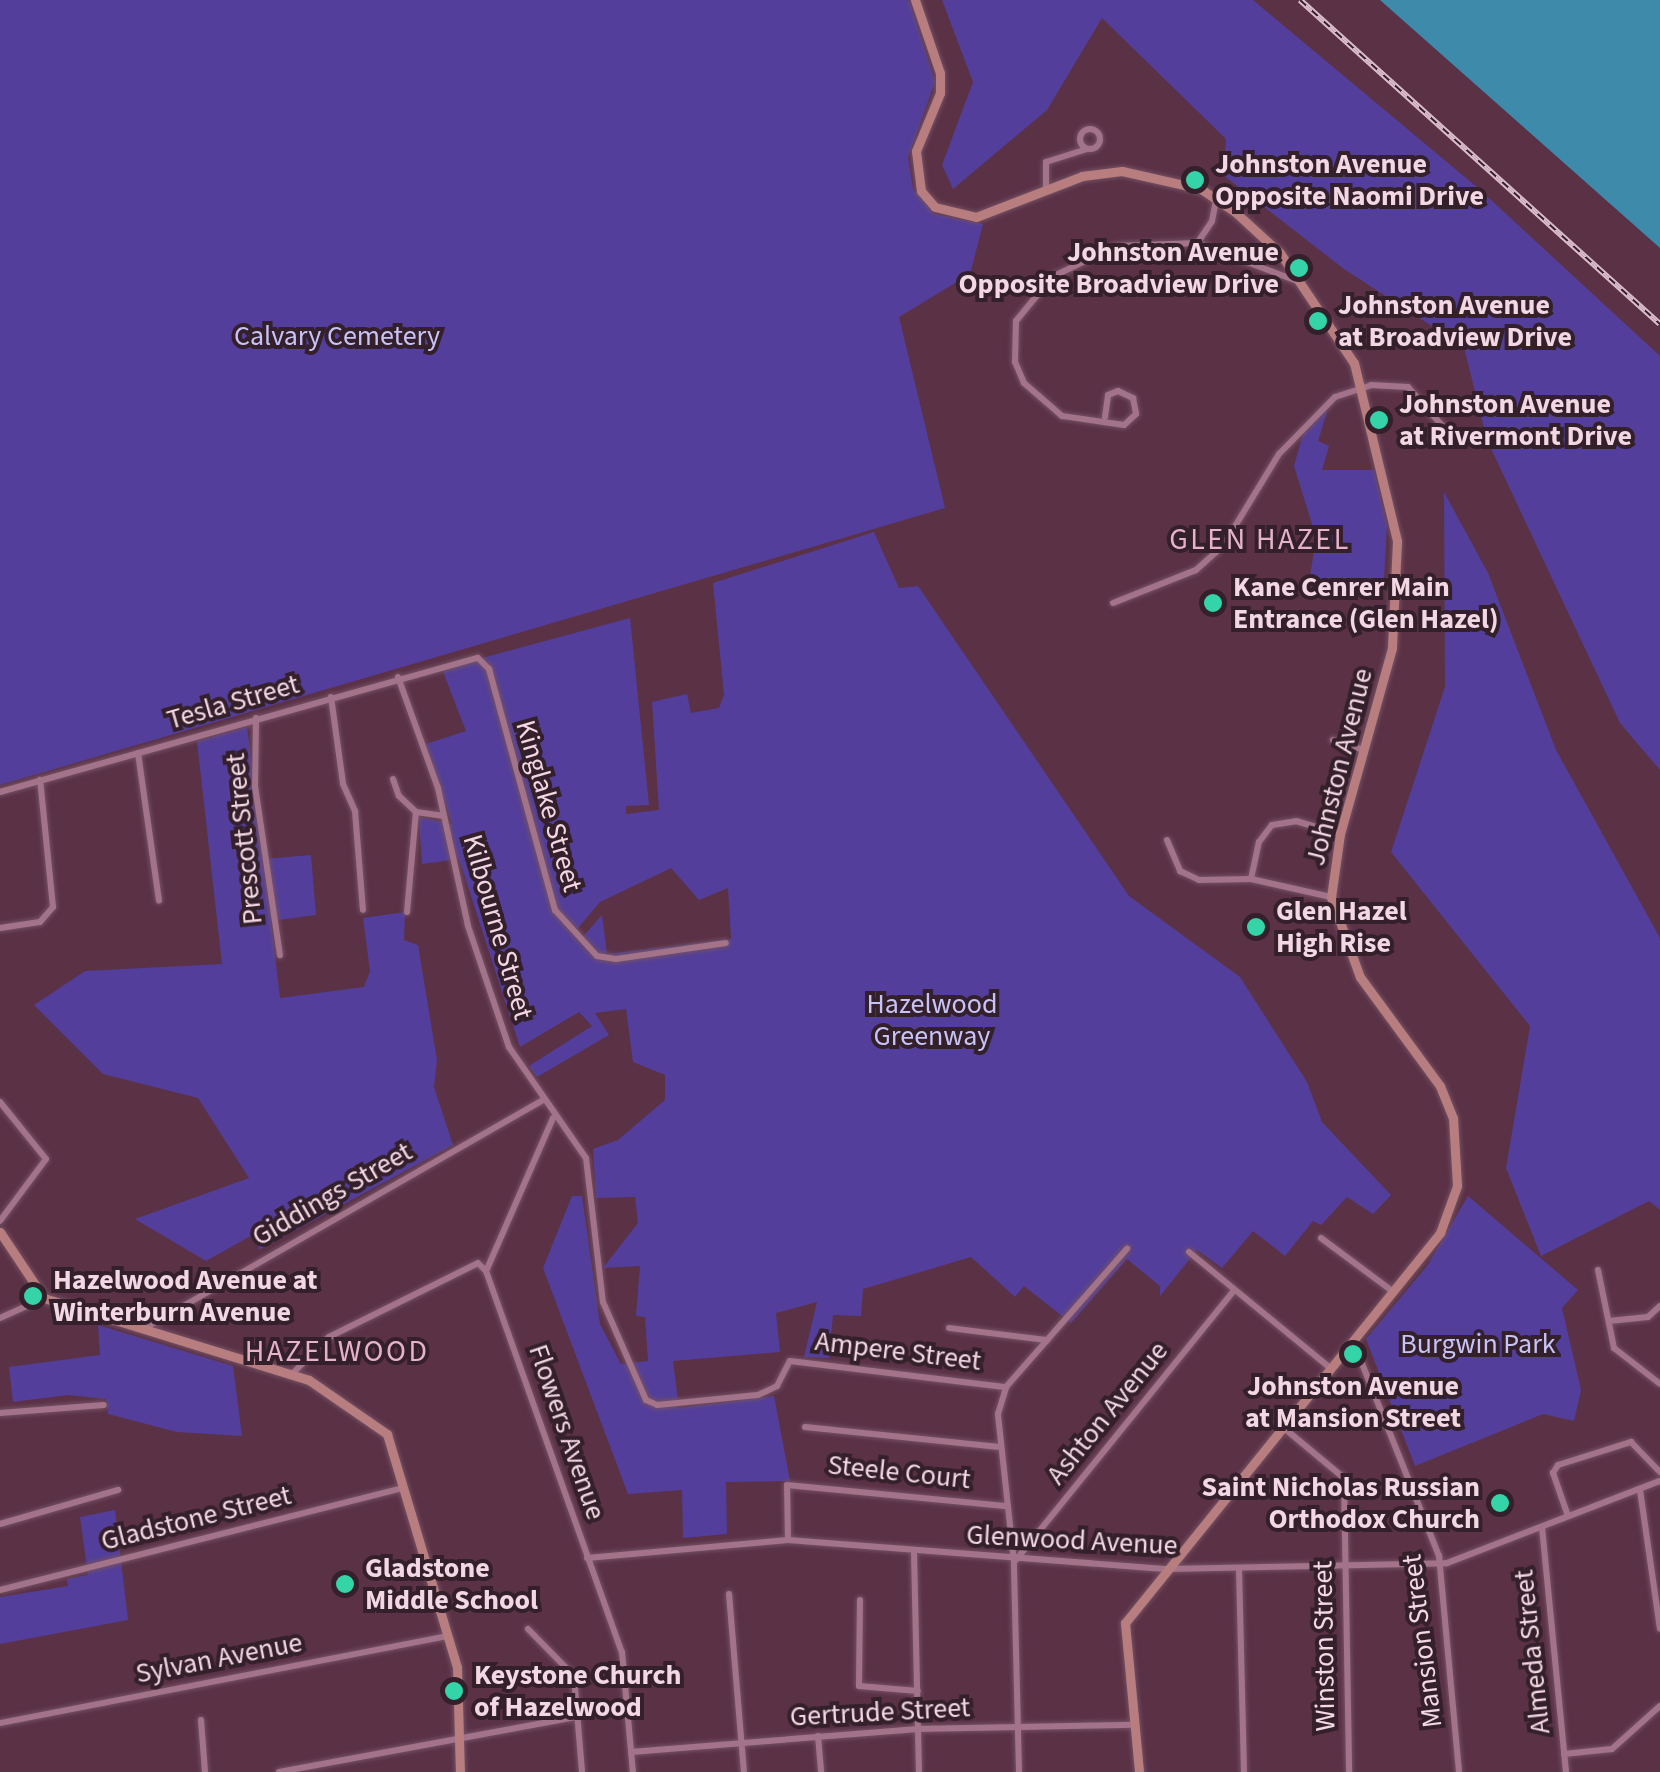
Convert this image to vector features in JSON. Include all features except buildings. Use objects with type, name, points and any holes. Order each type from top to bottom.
[{"type":"street","name":"Johnston Avenue","points":[[915,0],[940,73],[940,93],[916,150],[921,191],[954,216],[976,217],[1082,176],[1122,172],[1177,180],[1216,199],[1280,253],[1354,363],[1397,541],[1398,592],[1392,648],[1340,834],[1331,897],[1360,977],[1440,1086],[1453,1118],[1458,1158],[1452,1207],[1440,1232],[1121,1631],[1139,1772]]},
{"type":"street","points":[[1046,191],[1046,162],[1098,145],[1098,132],[1086,129],[1072,152]]},
{"type":"street","points":[[1080,142],[1087,149]]},
{"type":"street","points":[[1197,243],[1212,221],[1216,199]]},
{"type":"street","points":[[1105,417],[1108,395],[1124,391],[1134,398],[1137,408],[1129,422],[1118,425],[1105,417],[1062,416],[1041,402],[1015,362],[1016,321],[1052,277],[1116,246],[1197,243],[1303,284]]},
{"type":"street","points":[[1113,602],[1196,570],[1236,530],[1280,454],[1312,416],[1360,386],[1408,387],[1454,439]]},
{"type":"street","name":"Tesla Street","points":[[0,792],[478,658]]},
{"type":"street","name":"Kinglake Street","points":[[478,658],[489,669],[555,910],[597,956],[616,959],[726,943]]},
{"type":"street","name":"Kilbourne Street","points":[[398,678],[444,816],[481,971],[509,1046],[553,1118],[586,1158],[603,1302],[646,1400],[712,1401],[777,1386]]},
{"type":"street","points":[[331,697],[343,784],[355,811],[362,910]]},
{"type":"street","name":"Prescott Street","points":[[256,718],[255,786],[280,954]]},
{"type":"street","points":[[1333,740],[1364,750]]},
{"type":"street","points":[[138,753],[159,901]]},
{"type":"street","points":[[393,779],[399,796],[416,812],[444,816]]},
{"type":"street","points":[[0,928],[12,930],[40,922],[53,907],[40,780]]},
{"type":"street","points":[[408,912],[416,812]]},
{"type":"street","points":[[1251,880],[1260,842],[1272,825],[1296,820],[1340,834]]},
{"type":"street","points":[[1167,840],[1180,871],[1200,880],[1251,880],[1331,897]]},
{"type":"street","name":"Giddings Street","points":[[144,1330],[543,1100]]},
{"type":"street","points":[[0,1102],[46,1160],[0,1221]]},
{"type":"street","points":[[292,1374],[329,1337],[478,1263],[486,1271],[553,1118]]},
{"type":"street","points":[[0,1232],[44,1298],[292,1374],[387,1434],[457,1667],[460,1772]]},
{"type":"street","points":[[1321,1238],[1392,1292]]},
{"type":"street","points":[[1019,1772],[1014,1562],[996,1447],[1006,1386],[1126,1249]]},
{"type":"street","points":[[1189,1252],[1330,1368]]},
{"type":"street","points":[[1598,1270],[1614,1348],[1660,1384]]},
{"type":"street","name":"Flowers Avenue","points":[[486,1271],[622,1652],[632,1772]]},
{"type":"street","name":"Ashton Avenue","points":[[1014,1562],[1234,1291]]},
{"type":"street","points":[[0,1318],[44,1298]]},
{"type":"street","points":[[1609,1321],[1648,1317],[1660,1306]]},
{"type":"street","points":[[949,1328],[1047,1340]]},
{"type":"street","name":"Mansion Street","points":[[1353,1340],[1440,1564],[1459,1772]]},
{"type":"street","name":"Ampere Street","points":[[777,1386],[785,1362],[1006,1386]]},
{"type":"street","points":[[0,1414],[104,1405]]},
{"type":"street","points":[[806,1427],[996,1447]]},
{"type":"street","name":"Winston Street","points":[[1284,1428],[1344,1478],[1349,1772]]},
{"type":"street","points":[[1568,1516],[1556,1467],[1632,1442],[1660,1472]]},
{"type":"street","name":"Glenwood Avenue","points":[[587,1558],[788,1540],[1014,1562],[1168,1570],[1440,1564],[1660,1481]]},
{"type":"street","name":"Steele Court","points":[[788,1540],[788,1485],[1006,1506]]},
{"type":"street","name":"Gladstone Street","points":[[0,1590],[404,1488]]},
{"type":"street","points":[[0,1524],[118,1490]]},
{"type":"street","points":[[1640,1490],[1660,1630]]},
{"type":"street","name":"Almeda Street","points":[[1542,1527],[1566,1772]]},
{"type":"street","points":[[914,1553],[920,1772]]},
{"type":"street","points":[[1239,1568],[1244,1772]]},
{"type":"street","points":[[729,1594],[744,1772]]},
{"type":"street","points":[[860,1600],[859,1686],[918,1691]]},
{"type":"street","points":[[528,1629],[571,1668],[582,1772]]},
{"type":"street","name":"Sylvan Avenue","points":[[0,1722],[447,1636]]},
{"type":"street","points":[[1564,1754],[1612,1750],[1660,1706]]},
{"type":"street","points":[[280,1772],[577,1717]]},
{"type":"street","points":[[201,1720],[205,1772]]},
{"type":"street","name":"Gertrude Street","points":[[631,1752],[918,1729],[1132,1724]]},
{"type":"street","points":[[818,1736],[821,1772]]},
{"type":"green space","name":"Calvary Cemetery","points":[[0,0],[909,0],[935,82],[908,157],[913,189],[934,214],[983,224],[970,274],[899,317],[945,508],[0,785]]},
{"type":"green space","points":[[942,0],[1253,0],[1478,188],[1660,356],[1660,770],[1620,723],[1487,440],[1464,347],[1344,269],[1223,175],[1226,139],[1102,18],[1047,110],[953,189],[942,165],[973,82]]},
{"type":"green space","points":[[1329,406],[1318,441],[1329,446],[1322,470],[1374,470],[1387,525],[1383,598],[1310,577],[1316,537],[1294,466],[1304,430]]},
{"type":"green space","points":[[1444,492],[1488,573],[1556,750],[1660,938],[1660,1210],[1649,1201],[1541,1256],[1506,1168],[1530,1026],[1391,852],[1445,687]]},
{"type":"green space","name":"Hazelwood Greenway","points":[[874,532],[899,588],[918,586],[1129,896],[1240,977],[1307,1082],[1322,1122],[1391,1195],[1373,1214],[1347,1197],[1321,1225],[1313,1221],[1285,1256],[1253,1231],[1222,1268],[1197,1250],[1160,1296],[1160,1286],[1127,1259],[1071,1323],[1024,1286],[1015,1297],[971,1257],[863,1289],[861,1316],[833,1315],[829,1358],[804,1357],[817,1302],[776,1313],[780,1352],[673,1361],[679,1408],[774,1396],[790,1481],[726,1482],[727,1534],[683,1538],[682,1490],[628,1494],[543,1268],[572,1196],[582,1196],[600,1324],[621,1364],[648,1361],[645,1317],[636,1316],[640,1266],[603,1268],[638,1223],[635,1197],[596,1198],[593,1149],[618,1140],[665,1100],[665,1075],[633,1062],[626,1009],[595,1013],[609,1035],[537,1077],[529,1066],[592,1026],[579,1012],[520,1047],[459,859],[422,864],[419,817],[452,824],[426,744],[466,731],[442,669],[630,618],[649,805],[626,806],[626,814],[659,810],[652,702],[687,694],[691,713],[719,708],[724,695],[713,583]],"holes":[[[671,868],[699,900],[728,888],[731,939],[607,954],[602,915],[580,940],[573,934],[600,902]]]},
{"type":"green space","points":[[247,727],[264,859],[311,855],[316,915],[271,921],[280,998],[364,987],[370,971],[363,918],[405,912],[404,940],[418,945],[437,1060],[434,1087],[453,1145],[259,1250],[256,1233],[206,1261],[135,1219],[249,1178],[198,1098],[103,1074],[34,1005],[85,971],[222,964],[197,741]]},
{"type":"green space","name":"Burgwin Park","points":[[1468,1196],[1578,1290],[1562,1308],[1581,1390],[1574,1421],[1543,1414],[1415,1466],[1366,1339],[1427,1266]]},
{"type":"green space","points":[[98,1325],[233,1366],[242,1436],[177,1432],[108,1414],[106,1399],[68,1395],[13,1402],[9,1367],[100,1355]]},
{"type":"green space","points":[[115,1510],[128,1620],[0,1644],[0,1597],[68,1586],[67,1579],[88,1575],[80,1517]]},
{"type":"water","points":[[1380,0],[1660,0],[1660,248]]},
{"type":"railway","points":[[1300,0],[1660,324]]},
{"type":"place","name":"Johnston Avenue Opposite Naomi Drive","points":[[1195,180]]},
{"type":"place","name":"Johnston Avenue Opposite Broadview Drive","points":[[1299,268]]},
{"type":"place","name":"Johnston Avenue at Broadview Drive","points":[[1318,321]]},
{"type":"place","name":"Johnston Avenue at Rivermont Drive","points":[[1379,420]]},
{"type":"place","name":"Kane Cenrer Main Entrance (Glen Hazel)","points":[[1213,603]]},
{"type":"place","name":"Glen Hazel High Rise","points":[[1256,927]]},
{"type":"place","name":"Hazelwood Avenue at Winterburn Avenue","points":[[33,1296]]},
{"type":"place","name":"Johnston Avenue at Mansion Street","points":[[1353,1354]]},
{"type":"place","name":"Saint Nicholas Russian Orthodox Church","points":[[1500,1503]]},
{"type":"place","name":"Gladstone Middle School","points":[[345,1584]]},
{"type":"place","name":"Keystone Church of Hazelwood","points":[[454,1691]]},
{"type":"district","name":"GLEN HAZEL","points":[[1260,540]]},
{"type":"district","name":"HAZELWOOD","points":[[337,1352]]}]
